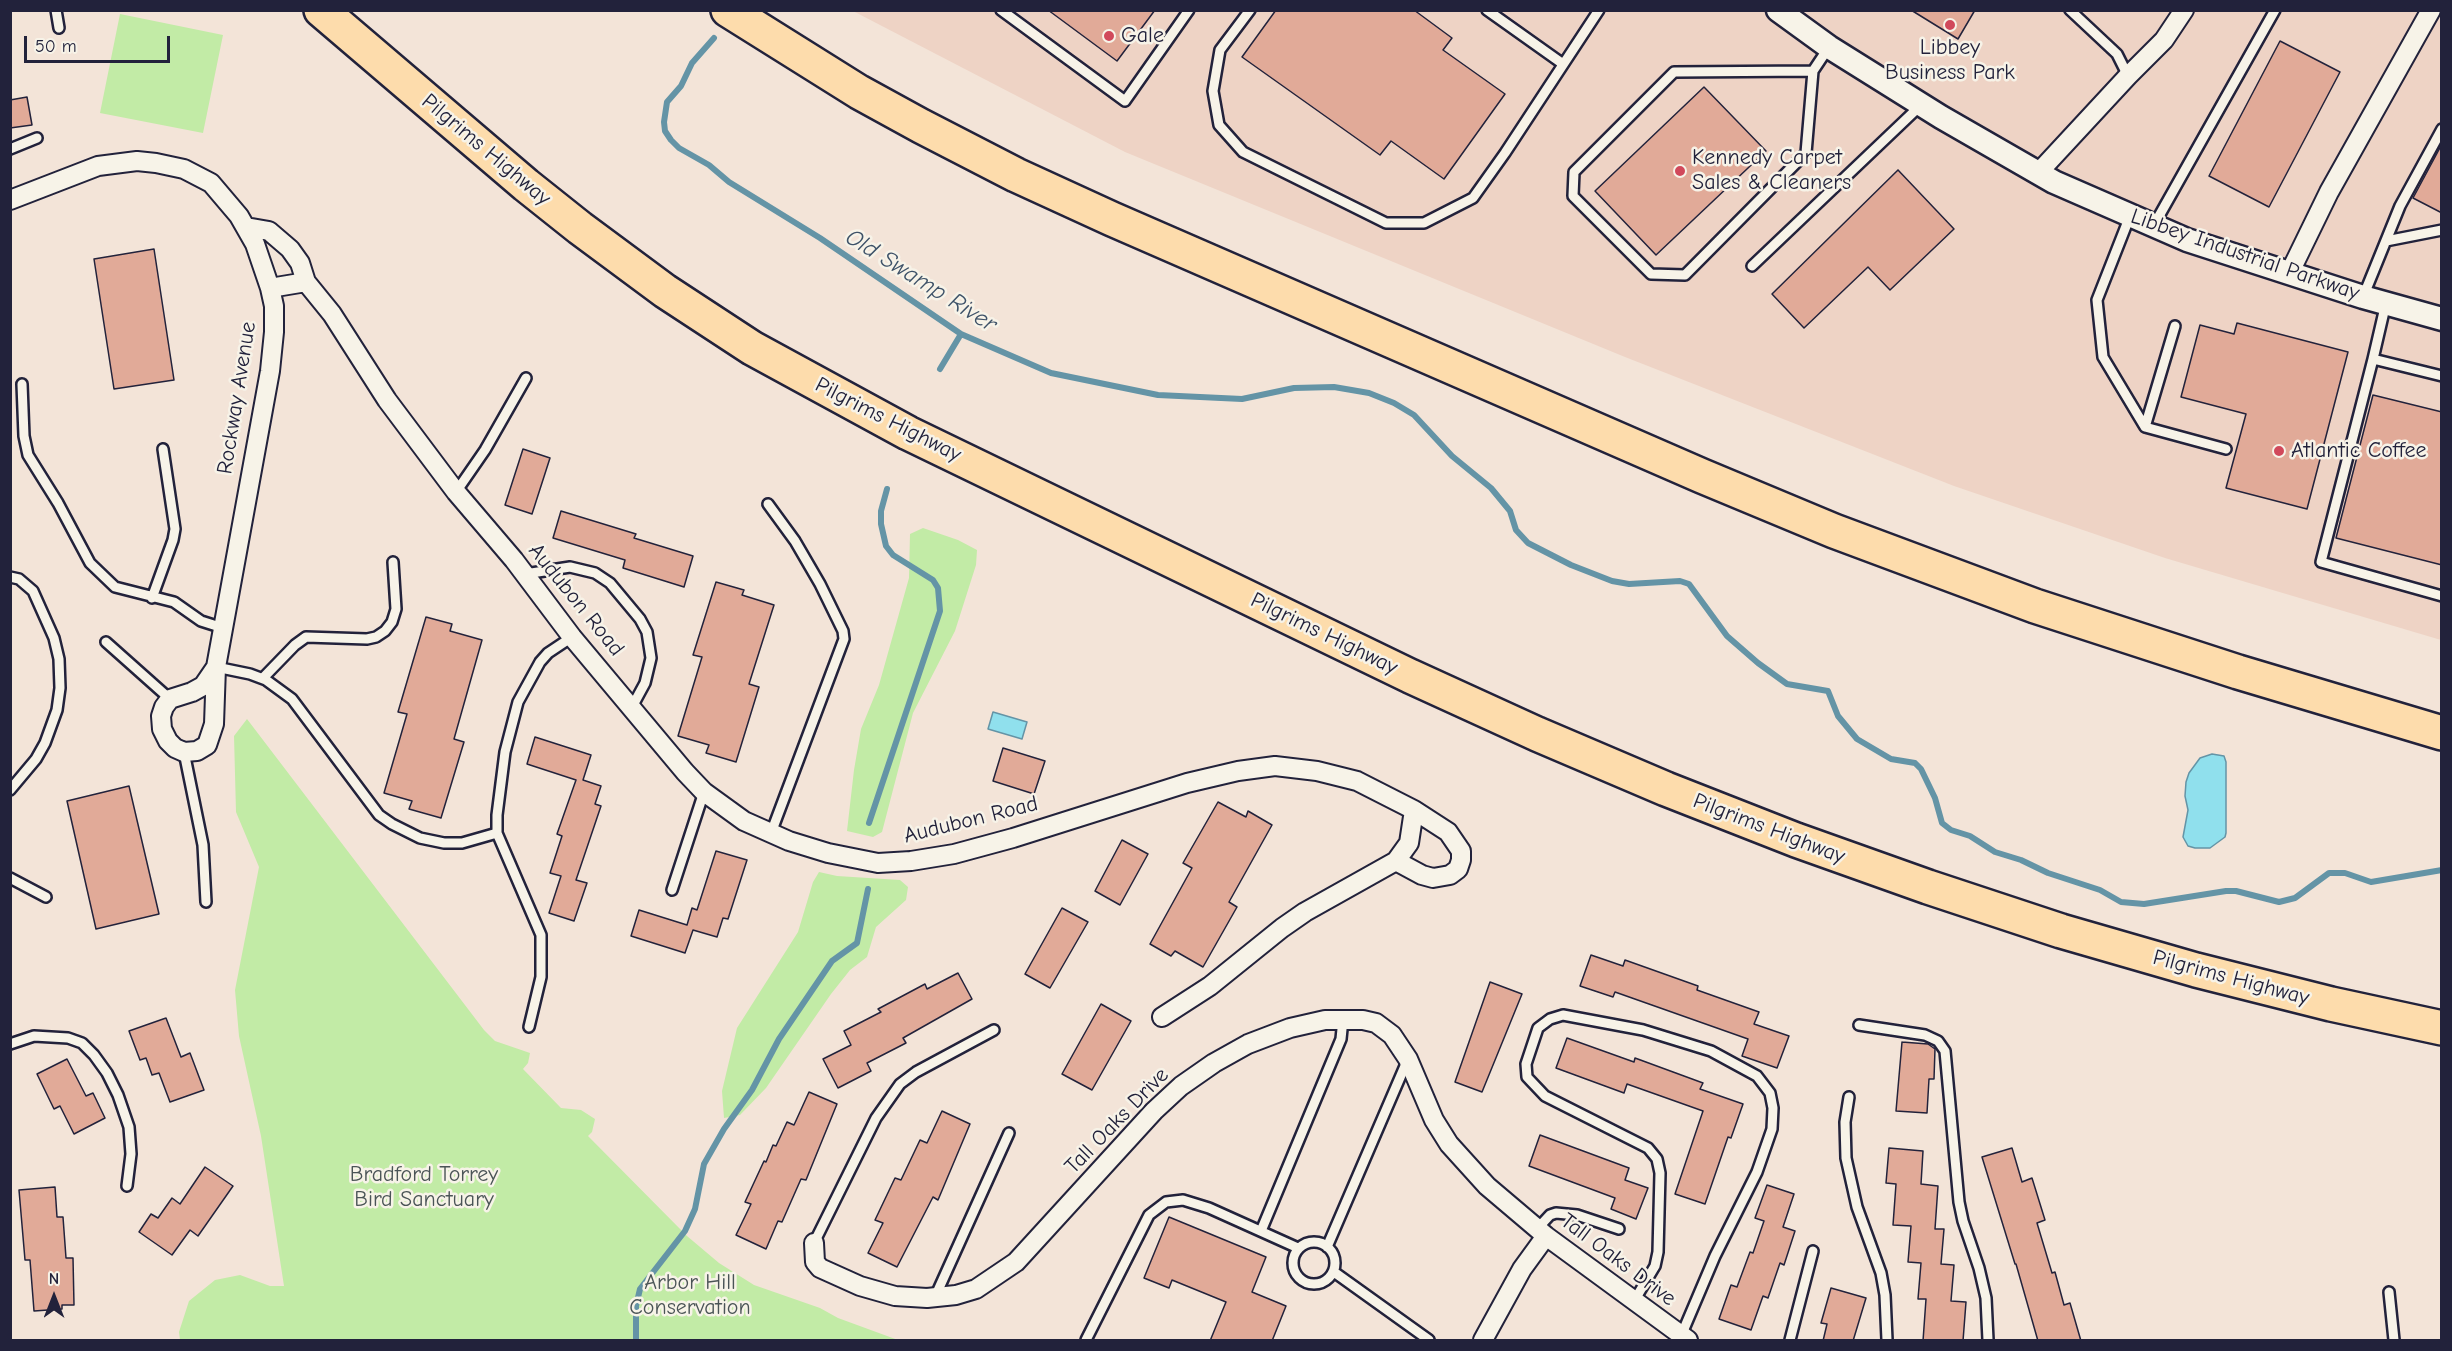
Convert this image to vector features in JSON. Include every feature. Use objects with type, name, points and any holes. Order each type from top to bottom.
[{"type":"highway","name":"Pilgrims Highway","points":[[321,10],[580,228],[665,291],[752,348],[908,433],[1400,671],[1547,739],[1666,789],[1796,840],[1928,887],[2061,932],[2196,970],[2331,1004],[2442,1028]]},
{"type":"highway","points":[[728,10],[880,103],[1016,175],[1123,224],[1702,476],[1901,557],[2035,606],[2261,679],[2442,733]]},
{"type":"street","name":"Libbey Industrial Parkway","points":[[1778,10],[1829,47],[1921,105],[2054,182],[2187,240],[2364,297],[2442,319]]},
{"type":"street","points":[[2039,172],[2164,40],[2184,10]]},
{"type":"street","points":[[2290,272],[2329,192],[2431,10]]},
{"type":"street","name":"Rockway Avenue","points":[[10,200],[92,168],[118,162],[156,163],[184,169],[211,183],[226,198],[246,227],[261,258],[270,288],[274,319],[270,370],[216,667],[214,724],[207,745],[197,751],[184,752]]},
{"type":"street","name":"Audubon Road","points":[[246,227],[269,231],[278,237],[300,263],[306,282],[332,314],[387,400],[456,492],[525,574],[572,637],[704,792],[724,809],[771,833],[807,847],[867,861],[890,863],[954,854],[1013,838],[1186,783],[1238,771],[1275,766],[1317,771],[1357,781],[1414,810],[1448,832],[1461,851],[1458,869],[1450,875],[1433,878],[1422,875],[1396,861]]},
{"type":"street","points":[[270,288],[306,282]]},
{"type":"street","name":"Rockway Avenue","points":[[170,699],[192,693],[203,686],[216,667]]},
{"type":"street","points":[[170,699],[161,716],[162,729],[168,741],[175,748],[184,752]]},
{"type":"street","points":[[1162,1017],[1210,986],[1305,912],[1396,861],[1409,843],[1414,810]]},
{"type":"street","name":"Tall Oaks Drive","points":[[814,1243],[815,1262],[820,1269],[850,1282],[895,1296],[935,1297],[956,1295],[976,1289],[1016,1262],[1154,1111],[1181,1086],[1214,1063],[1248,1044],[1290,1028],[1343,1018],[1363,1020],[1386,1028],[1401,1046],[1434,1120],[1449,1144],[1487,1186],[1541,1232],[1684,1338]]},
{"type":"street","points":[[1483,1341],[1541,1232]]},
{"type":"lane","points":[[56,10],[59,28]]},
{"type":"lane","points":[[1001,10],[1125,101],[1189,10]]},
{"type":"lane","points":[[1250,10],[1220,50],[1213,91],[1219,124],[1244,152],[1386,223],[1424,223],[1473,198],[1599,10]]},
{"type":"lane","points":[[1487,10],[1563,64]]},
{"type":"lane","points":[[2070,10],[2081,14],[2117,54],[2128,76]]},
{"type":"lane","points":[[2154,225],[2275,10]]},
{"type":"lane","points":[[1813,71],[1674,72],[1574,172],[1573,196],[1651,274],[1685,275],[1806,153],[1813,71],[1829,47]]},
{"type":"lane","points":[[1752,266],[1921,105]]},
{"type":"lane","points":[[2364,297],[2400,206],[2442,129]]},
{"type":"lane","points":[[10,149],[37,138]]},
{"type":"lane","points":[[2130,216],[2097,300],[2103,357],[2145,427],[2226,449]]},
{"type":"lane","points":[[2386,241],[2442,230]]},
{"type":"lane","points":[[2385,303],[2321,562],[2442,596]]},
{"type":"lane","points":[[2145,427],[2175,326]]},
{"type":"lane","points":[[2373,359],[2442,376]]},
{"type":"lane","points":[[456,492],[484,450],[526,378]]},
{"type":"lane","points":[[22,384],[24,436],[28,455],[58,503],[90,562],[115,587],[180,605],[201,621],[223,628]]},
{"type":"lane","points":[[152,598],[175,529],[163,449]]},
{"type":"lane","points":[[768,504],[795,541],[820,584],[843,631],[844,639],[771,833]]},
{"type":"lane","points":[[263,678],[295,645],[306,638],[367,639],[376,637],[385,631],[392,622],[396,609],[393,562]]},
{"type":"lane","points":[[525,574],[570,567],[595,573],[610,583],[640,619],[647,632],[651,658],[645,683],[632,707]]},
{"type":"lane","points":[[10,577],[27,584],[38,600],[54,638],[59,659],[60,688],[57,710],[45,743],[36,759],[10,790]]},
{"type":"lane","points":[[529,1027],[541,977],[541,935],[497,833],[497,815],[505,752],[518,702],[540,662],[548,653],[572,637]]},
{"type":"lane","points":[[106,642],[170,699]]},
{"type":"lane","points":[[216,667],[263,678],[292,699],[379,815],[392,824],[413,835],[444,843],[462,843],[497,833]]},
{"type":"lane","points":[[184,752],[202,845],[206,902]]},
{"type":"lane","points":[[672,890],[704,792]]},
{"type":"lane","points":[[10,878],[46,897]]},
{"type":"lane","points":[[1633,1302],[1655,1266],[1658,1252],[1660,1173],[1657,1160],[1648,1148],[1545,1096],[1527,1077],[1526,1064],[1538,1028],[1550,1019],[1563,1015],[1643,1030],[1711,1051],[1757,1076],[1770,1093],[1773,1108],[1772,1129],[1757,1172],[1711,1266],[1684,1338]]},
{"type":"lane","points":[[1261,1231],[1341,1039],[1343,1018]]},
{"type":"lane","points":[[1859,1025],[1925,1035],[1938,1041],[1945,1051],[1959,1202],[1984,1288],[1989,1327],[1988,1341]]},
{"type":"lane","points":[[814,1243],[876,1118],[900,1084],[916,1072],[994,1030]]},
{"type":"lane","points":[[10,1044],[34,1036],[68,1038],[82,1043],[94,1055],[107,1073],[118,1095],[129,1127],[131,1154],[128,1186]]},
{"type":"lane","points":[[1327,1247],[1407,1059]]},
{"type":"lane","points":[[1849,1097],[1845,1122],[1846,1158],[1857,1207],[1881,1273],[1885,1295],[1887,1341]]},
{"type":"lane","points":[[935,1297],[1009,1133]]},
{"type":"lane","points":[[1086,1341],[1149,1215],[1166,1202],[1183,1200],[1209,1208],[1298,1248],[1318,1244],[1327,1247],[1336,1263],[1334,1272],[1327,1280],[1314,1283],[1302,1280],[1293,1268],[1293,1258],[1298,1248]]},
{"type":"lane","points":[[1541,1232],[1550,1215],[1556,1213],[1577,1215],[1619,1229]]},
{"type":"lane","points":[[1790,1341],[1813,1251]]},
{"type":"lane","points":[[1334,1272],[1429,1341]]},
{"type":"lane","points":[[2389,1292],[2394,1341]]},
{"type":"shaded area","points":[[853,11],[2441,11],[2441,640],[2165,558],[1954,486],[1625,357],[1125,152]]},
{"type":"green space","points":[[120,14],[223,35],[203,133],[100,113]]},
{"type":"green space","points":[[923,528],[958,540],[977,550],[976,565],[955,631],[913,713],[882,832],[873,837],[847,831],[854,770],[861,729],[879,685],[909,578],[910,534]]},
{"type":"green space","name":"Bradford Torrey Bird Sanctuary","points":[[247,719],[484,1030],[495,1041],[530,1053],[528,1063],[523,1069],[561,1108],[581,1110],[595,1119],[592,1132],[588,1136],[687,1236],[719,1263],[754,1285],[820,1308],[838,1318],[898,1340],[180,1340],[179,1332],[189,1301],[215,1280],[240,1275],[270,1286],[284,1286],[261,1136],[239,1036],[235,990],[259,867],[236,812],[234,736]]},
{"type":"green space","points":[[819,872],[837,876],[900,880],[908,887],[906,900],[876,927],[867,957],[850,970],[831,994],[766,1088],[740,1115],[724,1118],[722,1091],[737,1028],[798,932],[813,882]]},
{"type":"water","points":[[993,712],[1027,722],[1022,739],[988,729]]},
{"type":"water","points":[[2212,754],[2224,756],[2226,762],[2226,833],[2225,837],[2210,848],[2195,848],[2188,846],[2183,837],[2188,810],[2185,796],[2186,782],[2189,773],[2200,758]]},
{"type":"building","name":"Gale","points":[[1048,10],[1155,10],[1117,61]]},
{"type":"building","points":[[1276,10],[1414,10],[1452,38],[1443,50],[1505,94],[1444,179],[1391,141],[1380,155],[1242,57]]},
{"type":"building","name":"Libbey Business Park","points":[[1911,10],[1975,10],[1958,39]]},
{"type":"building","points":[[2280,41],[2340,72],[2269,207],[2209,176]]},
{"type":"building","name":"Kennedy Carpet Sales & Cleaners","points":[[1704,87],[1766,151],[1656,255],[1595,191]]},
{"type":"building","points":[[27,97],[32,125],[10,128],[10,100]]},
{"type":"building","points":[[2442,144],[2442,213],[2413,198]]},
{"type":"building","points":[[1898,170],[1954,229],[1890,290],[1868,267],[1804,328],[1772,294]]},
{"type":"building","points":[[154,249],[174,380],[114,389],[94,259]]},
{"type":"building","name":"Atlantic Coffee","points":[[2237,323],[2348,352],[2307,509],[2226,488],[2246,414],[2181,397],[2200,325],[2234,334]]},
{"type":"building","points":[[2373,395],[2442,412],[2442,565],[2336,538]]},
{"type":"building","points":[[523,449],[550,458],[532,514],[505,505]]},
{"type":"building","points":[[561,511],[636,534],[634,538],[693,556],[684,587],[623,568],[625,560],[553,538]]},
{"type":"building","points":[[716,582],[744,590],[742,595],[774,605],[749,684],[759,687],[736,762],[706,753],[709,745],[678,736],[702,657],[693,655]]},
{"type":"building","points":[[426,617],[452,624],[450,631],[482,640],[454,739],[464,742],[441,818],[409,809],[412,801],[384,793],[407,714],[398,712]]},
{"type":"building","points":[[535,737],[591,755],[583,780],[601,786],[595,804],[601,806],[576,880],[587,883],[574,921],[549,913],[561,876],[550,873],[562,836],[557,834],[576,780],[527,764]]},
{"type":"building","points":[[1003,748],[1045,761],[1034,794],[993,781]]},
{"type":"building","points":[[129,786],[159,914],[96,929],[67,801]]},
{"type":"building","points":[[1218,802],[1246,817],[1248,811],[1272,825],[1229,902],[1237,907],[1203,967],[1175,951],[1171,956],[1150,944],[1192,868],[1183,863]]},
{"type":"building","points":[[1122,840],[1148,854],[1120,905],[1095,891]]},
{"type":"building","points":[[716,851],[747,860],[728,919],[723,918],[717,937],[693,930],[685,953],[631,936],[639,910],[687,925],[692,908],[697,910]]},
{"type":"building","points":[[1062,908],[1088,922],[1050,988],[1025,974]]},
{"type":"building","points":[[1591,955],[1623,966],[1625,960],[1698,986],[1697,990],[1759,1012],[1754,1024],[1789,1036],[1777,1068],[1742,1056],[1748,1039],[1615,992],[1613,997],[1580,986]]},
{"type":"building","points":[[958,973],[972,999],[903,1038],[906,1043],[867,1063],[871,1071],[838,1088],[823,1059],[851,1045],[844,1031],[881,1012],[878,1009],[925,984],[927,989]]},
{"type":"building","points":[[1490,982],[1522,994],[1482,1092],[1455,1082]]},
{"type":"building","points":[[1101,1004],[1131,1021],[1092,1090],[1062,1074]]},
{"type":"building","points":[[166,1018],[181,1057],[190,1053],[204,1090],[170,1102],[159,1073],[152,1075],[146,1058],[140,1060],[129,1031]]},
{"type":"building","points":[[1567,1038],[1634,1062],[1635,1058],[1703,1083],[1700,1089],[1743,1104],[1731,1138],[1728,1137],[1705,1204],[1675,1194],[1703,1111],[1627,1084],[1624,1093],[1556,1068]]},
{"type":"building","points":[[1902,1042],[1928,1044],[1935,1049],[1934,1079],[1929,1079],[1927,1113],[1896,1111]]},
{"type":"building","points":[[67,1059],[86,1096],[93,1093],[105,1118],[74,1134],[60,1106],[54,1109],[37,1074]]},
{"type":"building","points":[[809,1092],[837,1104],[806,1180],[801,1179],[782,1222],[778,1221],[766,1249],[736,1235],[751,1204],[745,1202],[773,1145],[776,1146],[787,1122],[794,1125]]},
{"type":"building","points":[[942,1111],[970,1124],[938,1200],[933,1197],[897,1267],[868,1253],[883,1223],[875,1220],[895,1178],[901,1180],[920,1140],[927,1143]]},
{"type":"building","points":[[1540,1135],[1629,1168],[1625,1180],[1648,1188],[1636,1219],[1611,1209],[1615,1198],[1529,1166]]},
{"type":"building","points":[[1889,1148],[1923,1151],[1921,1184],[1938,1186],[1935,1229],[1944,1229],[1941,1264],[1954,1265],[1951,1301],[1966,1302],[1963,1341],[1923,1341],[1926,1299],[1918,1299],[1921,1263],[1908,1262],[1911,1226],[1893,1225],[1896,1184],[1886,1183]]},
{"type":"building","points":[[2012,1148],[2022,1182],[2032,1178],[2045,1220],[2037,1223],[2052,1273],[2055,1272],[2064,1305],[2070,1303],[2081,1341],[2038,1341],[1982,1157]]},
{"type":"building","points":[[205,1167],[233,1186],[198,1236],[190,1230],[172,1255],[139,1232],[151,1214],[158,1218],[172,1198],[180,1204]]},
{"type":"building","points":[[1767,1185],[1794,1194],[1783,1227],[1795,1231],[1784,1265],[1780,1263],[1768,1298],[1763,1296],[1751,1330],[1719,1319],[1731,1285],[1737,1287],[1750,1252],[1753,1253],[1764,1221],[1755,1218]]},
{"type":"building","points":[[55,1187],[57,1217],[63,1217],[66,1258],[73,1258],[74,1305],[62,1305],[62,1309],[34,1311],[30,1260],[25,1260],[19,1190]]},
{"type":"building","points":[[1169,1217],[1266,1257],[1252,1292],[1286,1306],[1272,1341],[1210,1341],[1226,1302],[1172,1280],[1169,1288],[1144,1278]]},
{"type":"building","points":[[1831,1288],[1866,1298],[1853,1341],[1823,1341],[1827,1324],[1821,1323]]},
{"type":"waterway","name":"Old Swamp River","points":[[714,38],[692,63],[681,86],[667,102],[664,122],[665,131],[671,140],[679,148],[709,165],[729,182],[820,238],[961,334],[1051,373],[1158,395],[1242,399],[1294,388],[1334,387],[1369,393],[1394,403],[1414,415],[1452,456],[1491,488],[1510,511],[1516,530],[1528,543],[1571,565],[1612,581],[1629,584],[1680,581],[1689,584],[1727,636],[1758,663],[1787,684],[1828,691],[1838,716],[1857,739],[1891,759],[1915,763],[1921,769],[1935,798],[1942,823],[1951,830],[1970,836],[1995,852],[2100,890],[2121,902],[2144,904],[2226,891],[2236,891],[2279,902],[2295,898],[2329,873],[2345,873],[2371,882],[2442,870]]},
{"type":"waterway","points":[[940,369],[961,334]]},
{"type":"waterway","points":[[869,823],[940,611],[938,588],[933,580],[893,555],[886,546],[881,524],[881,511],[887,489]]},
{"type":"waterway","points":[[636,1340],[636,1306],[640,1289],[685,1231],[695,1209],[704,1164],[724,1129],[752,1090],[779,1039],[832,961],[857,943],[868,889]]},
{"type":"place","name":"Libbey Business Park","points":[[1950,25]]},
{"type":"place","name":"Gale","points":[[1109,36]]},
{"type":"place","name":"Kennedy Carpet Sales & Cleaners","points":[[1680,171]]},
{"type":"place","name":"Atlantic Coffee","points":[[2279,451]]},
{"type":"park label","name":"Arbor Hill Conservation","points":[[690,1296]]}]
